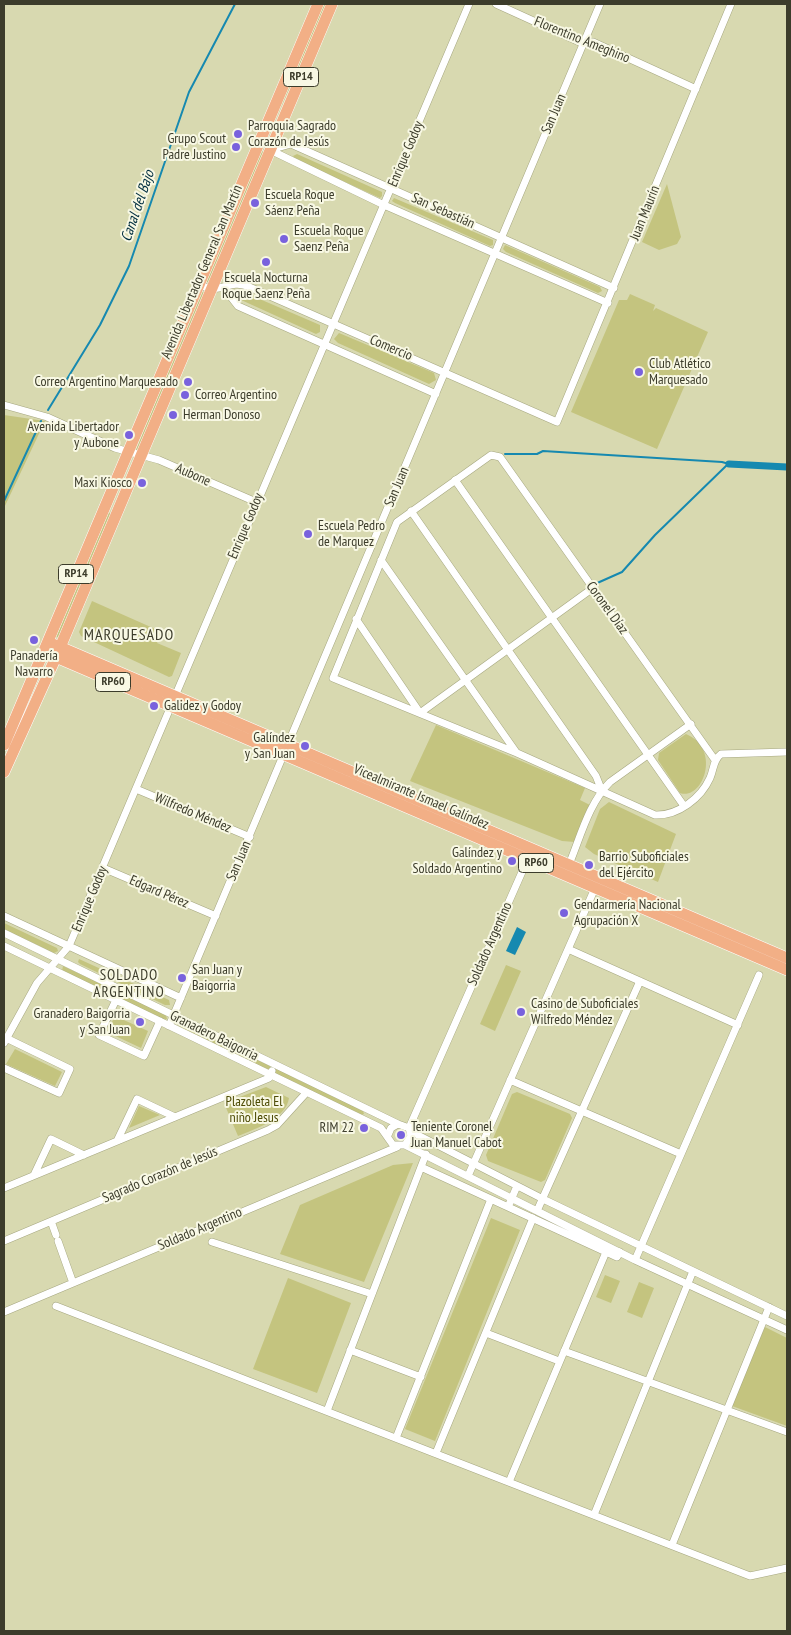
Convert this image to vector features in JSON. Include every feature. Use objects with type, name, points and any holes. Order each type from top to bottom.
[{"type":"main road","name":"Avenida Libertador General San Martín","points":[[4,745],[318,4]]},
{"type":"main road","name":"Avenida Libertador General San Martín","points":[[4,772],[58,652],[332,4]]},
{"type":"main road","points":[[112,489],[125,495]]},
{"type":"main road","points":[[105,507],[117,512]]},
{"type":"main road","name":"Vicealmirante Ismael Galíndez","points":[[46,647],[287,750],[522,857],[567,870],[787,958]]},
{"type":"main road","name":"Vicealmirante Ismael Galíndez","points":[[287,750],[515,842],[567,870],[595,888],[787,970]]},
{"type":"street","name":"Enrique Godoy","points":[[4,1068],[59,1093],[70,1069],[5,1040],[37,983],[70,946],[256,502],[334,324],[469,4]]},
{"type":"street","name":"Florentino Ameghino","points":[[496,4],[584,44],[593,42],[696,89]]},
{"type":"street","name":"San Juan","points":[[169,1026],[600,4]]},
{"type":"street","name":"Juan Maurín","points":[[557,422],[731,4]]},
{"type":"street","name":"San Sebastián","points":[[270,150],[291,144],[614,288]]},
{"type":"street","name":"San Sebastián","points":[[258,145],[384,205],[608,302]]},
{"type":"street","name":"Comercio","points":[[211,290],[240,284],[446,372],[557,422]]},
{"type":"street","points":[[199,285],[211,290]]},
{"type":"street","name":"Comercio","points":[[224,288],[238,306],[436,394]]},
{"type":"street","name":"Aubone","points":[[4,405],[47,417],[98,441],[141,456],[159,460],[256,502]]},
{"type":"street","name":"Coronel Díaz","points":[[455,480],[491,455],[500,456],[715,760]]},
{"type":"street","points":[[684,806],[455,480],[396,522],[333,678],[517,753],[655,815],[669,814],[684,806],[697,796],[707,784],[715,760],[721,754],[787,752]]},
{"type":"street","points":[[411,511],[509,648],[596,776],[602,791]]},
{"type":"street","points":[[381,560],[517,753]]},
{"type":"street","points":[[420,713],[593,588]]},
{"type":"street","points":[[356,619],[420,713]]},
{"type":"street","points":[[567,870],[591,810],[602,791],[610,782],[690,724]]},
{"type":"street","points":[[704,744],[727,753]]},
{"type":"street","name":"Wilfredo Méndez","points":[[136,789],[250,836]]},
{"type":"street","points":[[515,842],[522,857]]},
{"type":"street","name":"Soldado Argentino","points":[[410,1130],[520,875],[522,857]]},
{"type":"street","name":"Edgard Pérez","points":[[103,868],[216,916]]},
{"type":"street","points":[[468,1176],[595,888]]},
{"type":"street","name":"Granadero Baigorria","points":[[4,916],[181,998]]},
{"type":"street","name":"Granadero Baigorria","points":[[4,933],[398,1124],[542,1199],[787,1316]]},
{"type":"street","name":"Granadero Baigorria","points":[[4,946],[381,1128],[388,1135],[390,1142],[401,1146]]},
{"type":"street","points":[[568,948],[738,1025]]},
{"type":"street","points":[[635,1260],[759,975]]},
{"type":"street","points":[[537,1210],[640,981]]},
{"type":"street","name":"Granadero Baigorria","points":[[116,1000],[99,1035],[144,1056],[160,1021]]},
{"type":"street","points":[[4,1188],[269,1078],[275,1065]]},
{"type":"street","points":[[510,1080],[681,1154]]},
{"type":"street","name":"Sagrado Corazón de Jesús","points":[[4,1241],[268,1130],[277,1125],[306,1093]]},
{"type":"street","points":[[117,1141],[136,1099],[175,1117]]},
{"type":"street","points":[[388,1135],[391,1128],[398,1124]]},
{"type":"street","points":[[401,1146],[410,1140],[410,1130]]},
{"type":"street","points":[[34,1175],[51,1139],[84,1154]]},
{"type":"street","points":[[401,1146],[426,1154],[635,1260],[787,1330]]},
{"type":"street","name":"Soldado Argentino","points":[[4,1312],[401,1146]]},
{"type":"street","points":[[327,1411],[426,1154]]},
{"type":"street","points":[[421,1167],[617,1257],[620,1252]]},
{"type":"street","points":[[508,1207],[517,1186]]},
{"type":"street","points":[[396,1438],[491,1199]]},
{"type":"street","points":[[436,1454],[533,1218]]},
{"type":"street","points":[[51,1221],[73,1283]]},
{"type":"street","points":[[212,1242],[372,1294]]},
{"type":"street","points":[[509,1482],[606,1252]]},
{"type":"street","points":[[594,1515],[693,1271]]},
{"type":"street","points":[[56,1306],[750,1576],[787,1568]]},
{"type":"street","points":[[672,1545],[768,1307]]},
{"type":"street","points":[[486,1333],[559,1361]]},
{"type":"street","points":[[350,1350],[421,1377]]},
{"type":"street","points":[[564,1351],[787,1432]]},
{"type":"green space","points":[[322,4],[327,4],[264,143]]},
{"type":"green space","points":[[261,150],[264,153],[210,282],[206,282]]},
{"type":"green space","points":[[297,154],[382,192],[382,196],[380,198],[295,159],[293,156]]},
{"type":"green space","points":[[667,184],[681,237],[677,244],[659,250],[642,242]]},
{"type":"green space","points":[[394,198],[493,240],[493,245],[490,246],[395,203],[392,201]]},
{"type":"green space","points":[[505,245],[600,287],[602,291],[598,293],[506,252],[503,249]]},
{"type":"green space","points":[[201,291],[205,293],[139,449],[136,450]]},
{"type":"green space","points":[[241,291],[320,325],[320,332],[316,334],[239,299],[237,295]]},
{"type":"green space","name":"Club Atlético Marquesado","points":[[630,294],[655,305],[653,311],[656,308],[708,332],[657,449],[571,412],[619,300],[627,300]]},
{"type":"green space","points":[[339,333],[434,373],[436,380],[429,384],[338,343],[334,339]]},
{"type":"green space","points":[[4,415],[45,421],[4,508]]},
{"type":"green space","points":[[108,512],[111,514],[59,637],[56,637]]},
{"type":"green space","points":[[92,601],[162,632],[157,643],[181,653],[172,676],[169,677],[81,636],[79,632]]},
{"type":"green space","points":[[436,725],[585,788],[580,800],[590,805],[575,842],[562,841],[410,781]]},
{"type":"green space","points":[[686,734],[697,741],[703,751],[706,761],[705,772],[696,789],[688,793],[680,793],[658,760],[659,753]]},
{"type":"green space","points":[[609,802],[676,834],[658,882],[594,854],[585,847],[600,809]]},
{"type":"green space","points":[[4,923],[57,948],[58,951],[54,953],[4,929]]},
{"type":"green space","points":[[79,959],[169,1000],[170,1005],[165,1005],[80,964],[78,962]]},
{"type":"green space","points":[[506,965],[521,971],[495,1031],[480,1024]]},
{"type":"green space","points":[[63,966],[166,1015],[167,1019],[164,1020],[62,971]]},
{"type":"green space","points":[[115,1016],[148,1031],[141,1048],[107,1032]]},
{"type":"green space","points":[[181,1022],[270,1066],[271,1069],[268,1070],[179,1027],[178,1024]]},
{"type":"green space","points":[[15,1049],[62,1072],[55,1086],[6,1064]]},
{"type":"green space","points":[[277,1069],[363,1111],[364,1114],[361,1115],[275,1074]]},
{"type":"green space","name":"Plazoleta El niño Jesus","points":[[266,1087],[289,1098],[287,1105],[282,1112],[269,1122],[238,1136],[224,1103]]},
{"type":"green space","points":[[517,1092],[570,1114],[572,1118],[545,1180],[541,1182],[488,1161],[486,1155],[512,1094]]},
{"type":"green space","points":[[139,1106],[160,1115],[129,1128]]},
{"type":"green space","points":[[413,1163],[364,1282],[280,1254],[300,1205],[393,1165]]},
{"type":"green space","points":[[491,1218],[520,1230],[435,1441],[405,1429]]},
{"type":"green space","points":[[605,1275],[620,1281],[611,1303],[596,1297]]},
{"type":"green space","points":[[288,1278],[351,1303],[317,1393],[253,1369]]},
{"type":"green space","points":[[639,1282],[654,1288],[642,1318],[627,1312]]},
{"type":"green space","points":[[765,1327],[787,1338],[787,1426],[732,1406]]},
{"type":"water","points":[[517,927],[526,932],[515,955],[506,951]]},
{"type":"waterway","name":"Canal del Bajo","points":[[48,410],[100,325],[129,266],[189,92],[235,4]]},
{"type":"waterway","name":"Canal del Bajo","points":[[4,501],[41,421]]},
{"type":"waterway","points":[[505,454],[537,454],[543,451],[722,462],[729,464]]},
{"type":"waterway","points":[[729,464],[787,467]]},
{"type":"waterway","points":[[595,584],[622,572],[655,535],[727,465]]},
{"type":"place","name":"Parroquia Sagrado Corazón de Jesús","points":[[238,134]]},
{"type":"place","name":"Grupo Scout Padre Justino","points":[[236,147]]},
{"type":"place","name":"Escuela Roque Sáenz Peña","points":[[255,203]]},
{"type":"place","name":"Escuela Roque Saenz Peña","points":[[284,239]]},
{"type":"place","name":"Escuela Nocturna Roque Saenz Peña","points":[[266,262]]},
{"type":"place","name":"Club Atlético Marquesado","points":[[639,372]]},
{"type":"place","name":"Correo Argentino Marquesado","points":[[188,382]]},
{"type":"place","name":"Correo Argentino","points":[[185,395]]},
{"type":"place","name":"Herman Donoso","points":[[173,415]]},
{"type":"place","name":"Avenida Libertador y Aubone","points":[[129,435]]},
{"type":"place","name":"Maxi Kiosco","points":[[142,483]]},
{"type":"place","name":"Escuela Pedro de Marquez","points":[[308,534]]},
{"type":"place","name":"Panadería Navarro","points":[[34,640]]},
{"type":"place","name":"Galidez y Godoy","points":[[154,706]]},
{"type":"place","name":"Galíndez y San Juan","points":[[305,746]]},
{"type":"place","name":"Galíndez y Soldado Argentino","points":[[512,861]]},
{"type":"place","name":"Barrio Suboficiales del Ejército","points":[[589,865]]},
{"type":"place","name":"Gendarmería Nacional Agrupación X","points":[[564,913]]},
{"type":"place","name":"San Juan y Baigorria","points":[[182,978]]},
{"type":"place","name":"Casino de Suboficiales Wilfredo Méndez","points":[[521,1012]]},
{"type":"place","name":"Granadero Baigorria y San Juan","points":[[140,1022]]},
{"type":"place","name":"RIM 22","points":[[364,1128]]},
{"type":"place","name":"Teniente Coronel Juan Manuel Cabot","points":[[401,1135]]},
{"type":"district","name":"MARQUESADO","points":[[129,635]]},
{"type":"district","name":"SOLDADO ARGENTINO","points":[[129,984]]}]
